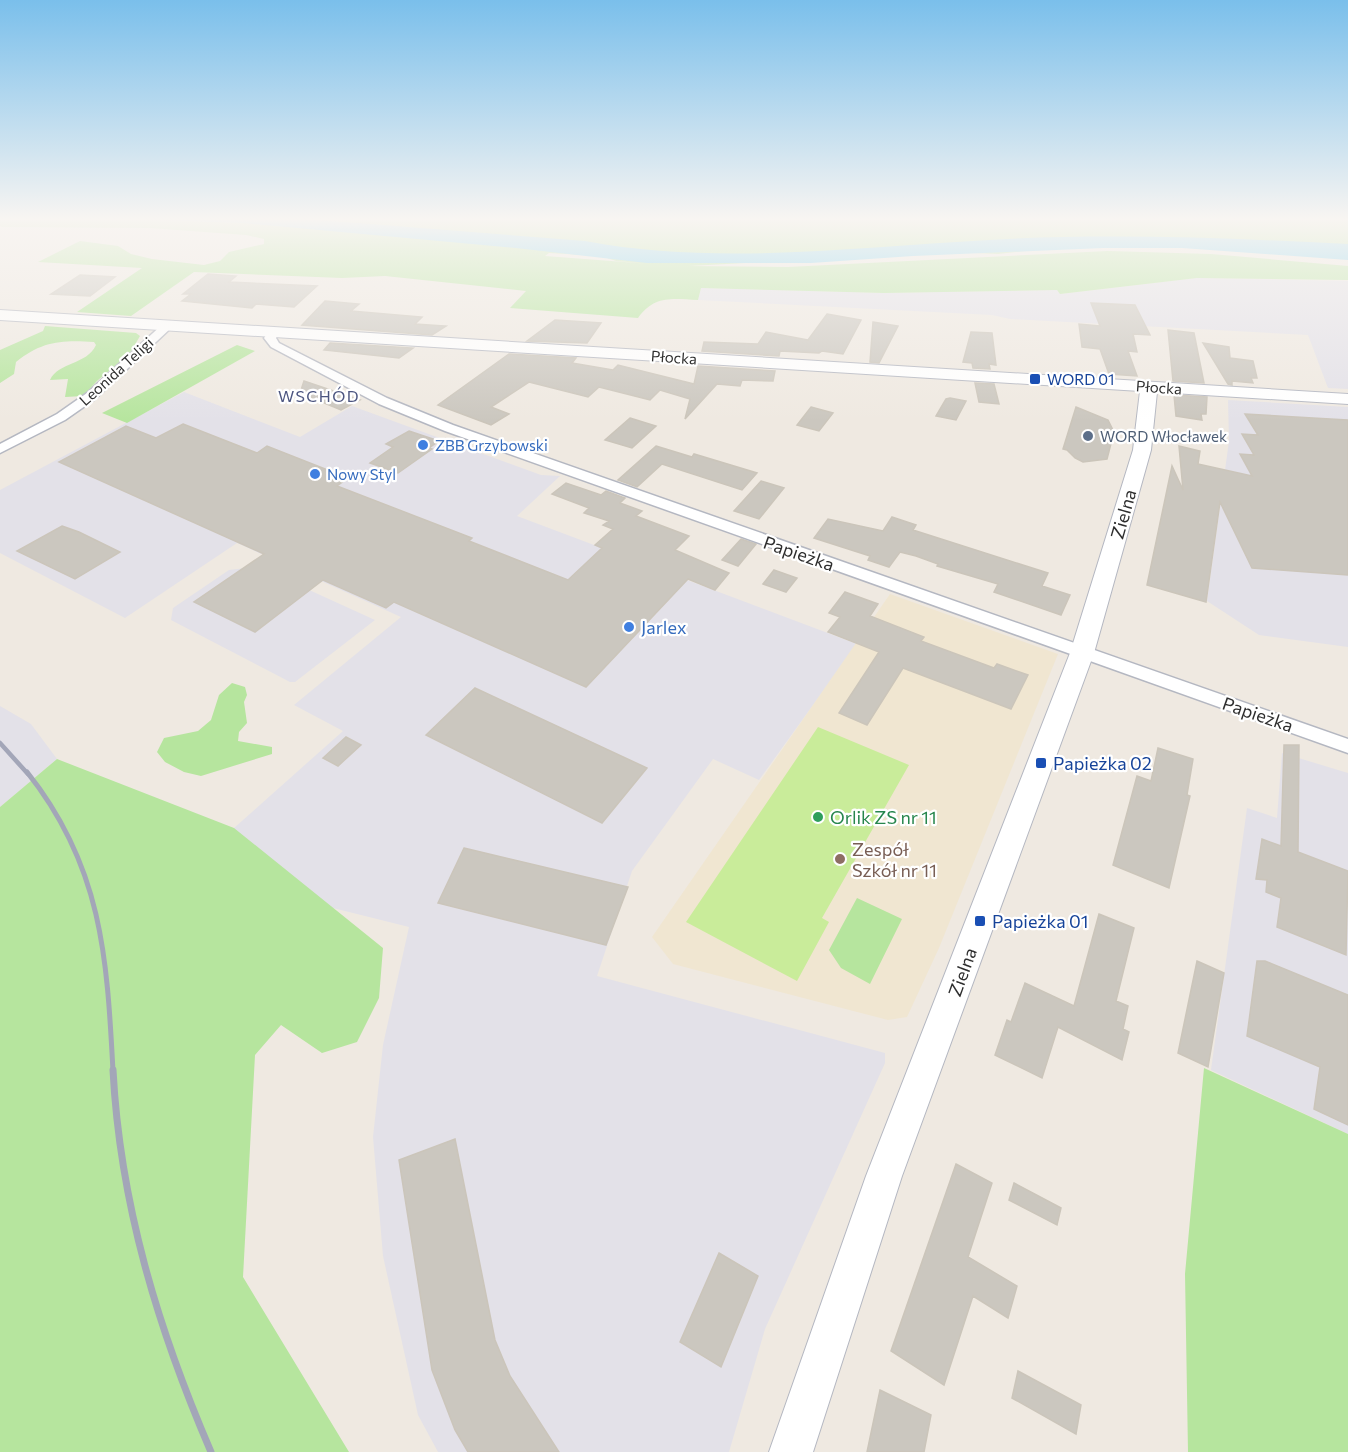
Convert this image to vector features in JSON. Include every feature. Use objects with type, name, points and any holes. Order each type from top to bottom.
[{"type":"street","name":"Płocka","points":[[0,315],[1348,399]]},
{"type":"street","name":"Leonida Teligi","points":[[0,449],[61,417],[84,401],[168,326]]},
{"type":"street","name":"Papieżka","points":[[274,332],[270,338],[274,345],[383,401],[425,419],[1348,746]]},
{"type":"street","name":"Zielna","points":[[791,1452],[880,1186],[1082,653],[1142,450],[1149,386]]},
{"type":"shaded area","points":[[1131,286],[1348,286],[1348,389],[1328,388],[1308,335],[1010,319],[992,315],[698,300],[701,288],[884,293],[1057,290],[1061,294]]},
{"type":"shaded area","points":[[184,392],[300,437],[352,406],[541,475],[560,476],[517,516],[857,644],[759,780],[713,759],[632,871],[597,976],[885,1053],[885,1063],[765,1329],[729,1452],[438,1452],[418,1415],[383,1256],[373,1137],[383,1045],[409,927],[233,883],[234,828],[343,731],[294,705],[401,617],[237,543],[125,618],[0,553],[0,490]]},
{"type":"shaded area","points":[[1228,400],[1348,407],[1348,647],[1259,635],[1207,601],[1229,441]]},
{"type":"shaded area","points":[[246,568],[274,574],[375,620],[295,682],[290,682],[171,620],[173,608],[229,570]]},
{"type":"shaded area","name":"Zespół Szkół nr 11","points":[[890,594],[1058,654],[939,948],[907,1017],[888,1020],[673,964],[652,937]]},
{"type":"shaded area","points":[[0,706],[31,724],[57,759],[0,807]]},
{"type":"shaded area","points":[[1282,753],[1348,773],[1348,1134],[1211,1070],[1247,808],[1277,818]]},
{"type":"green space","points":[[116,286],[174,286],[131,316],[77,312]]},
{"type":"green space","points":[[477,286],[1131,286],[1060,294],[1057,290],[884,293],[701,288],[698,300],[672,299],[657,302],[638,318],[510,308],[526,291]]},
{"type":"green space","points":[[45,326],[136,333],[140,336],[130,353],[83,396],[65,397],[68,379],[50,380],[59,370],[92,352],[96,345],[94,342],[72,341],[44,346],[16,362],[14,374],[0,383],[0,350],[43,331]]},
{"type":"green space","points":[[237,345],[255,351],[127,423],[102,413]]},
{"type":"green space","points":[[232,683],[245,687],[247,695],[244,702],[247,723],[239,732],[238,741],[272,747],[272,754],[201,776],[184,772],[165,762],[157,752],[164,738],[198,731],[211,720],[219,695]]},
{"type":"green space","name":"Orlik ZS nr 11","points":[[818,727],[909,765],[822,918],[829,922],[797,981],[686,922]]},
{"type":"green space","points":[[57,759],[234,828],[383,948],[379,998],[357,1042],[322,1053],[281,1025],[255,1055],[243,1277],[349,1452],[0,1452],[0,807]]},
{"type":"green space","points":[[857,898],[902,919],[870,984],[841,968],[829,950]]},
{"type":"green space","points":[[1204,1068],[1348,1134],[1348,1452],[1188,1452],[1185,1274]]},
{"type":"building","points":[[64,286],[103,286],[90,296],[51,294]]},
{"type":"building","points":[[193,286],[317,286],[294,307],[256,304],[252,308],[182,301],[191,294],[183,294]]},
{"type":"building","points":[[325,301],[359,304],[351,311],[422,317],[415,324],[446,326],[432,335],[302,325]]},
{"type":"building","points":[[1091,303],[1135,305],[1150,335],[1133,334],[1137,352],[1128,351],[1137,376],[1109,374],[1100,349],[1082,347],[1079,324],[1100,326]]},
{"type":"building","points":[[827,314],[861,320],[843,354],[822,351],[819,353],[780,351],[779,356],[702,351],[704,342],[758,344],[766,332],[808,340]]},
{"type":"building","points":[[555,320],[601,323],[587,343],[527,341]]},
{"type":"building","points":[[873,322],[898,326],[879,363],[870,362]]},
{"type":"building","points":[[1168,330],[1194,333],[1204,383],[1173,381]]},
{"type":"building","points":[[971,332],[992,333],[996,365],[989,364],[990,369],[973,368],[972,363],[963,362]]},
{"type":"building","points":[[330,343],[413,348],[399,358],[324,350]]},
{"type":"building","points":[[1203,343],[1229,347],[1230,358],[1253,361],[1257,378],[1251,378],[1253,383],[1232,381],[1232,385],[1228,384]]},
{"type":"building","points":[[509,354],[576,358],[572,363],[613,370],[618,365],[694,384],[698,366],[775,371],[773,381],[742,380],[740,386],[717,384],[685,419],[690,399],[660,390],[650,400],[599,387],[588,397],[529,382],[491,407],[509,414],[491,425],[438,405]]},
{"type":"building","points":[[304,381],[360,400],[341,410],[300,393]]},
{"type":"building","points":[[975,383],[994,384],[999,404],[979,402]]},
{"type":"building","points":[[1174,395],[1207,397],[1206,414],[1201,414],[1202,420],[1176,416]]},
{"type":"building","points":[[946,399],[966,401],[956,420],[936,416]]},
{"type":"building","points":[[811,407],[833,413],[819,431],[797,425]]},
{"type":"building","name":"WORD Włocławek","points":[[1076,407],[1108,420],[1114,432],[1107,459],[1083,462],[1063,449]]},
{"type":"building","points":[[1245,414],[1348,420],[1348,575],[1252,568],[1220,502],[1206,602],[1147,585],[1172,466],[1183,490],[1179,446],[1200,451],[1198,464],[1252,476],[1240,454],[1254,455],[1242,434],[1258,435]]},
{"type":"building","points":[[630,418],[656,426],[632,448],[605,440]]},
{"type":"building","points":[[183,424],[257,453],[267,446],[348,478],[337,486],[472,538],[469,541],[568,580],[602,548],[595,545],[613,529],[603,525],[609,521],[584,513],[589,508],[552,494],[566,483],[601,495],[606,491],[625,498],[620,503],[642,511],[636,516],[689,536],[675,550],[729,573],[715,590],[688,579],[586,687],[394,602],[386,608],[323,580],[255,632],[194,602],[264,554],[59,462],[126,426],[156,438]]},
{"type":"building","points":[[409,431],[439,441],[429,448],[432,449],[398,473],[370,463],[393,447],[386,444]]},
{"type":"building","points":[[656,446],[692,457],[694,454],[757,473],[742,490],[662,464],[637,487],[618,480]]},
{"type":"building","points":[[761,481],[784,488],[759,519],[734,511]]},
{"type":"building","points":[[892,517],[916,525],[913,530],[1048,573],[1042,586],[1070,595],[1061,615],[994,592],[998,584],[937,566],[938,564],[916,556],[900,552],[889,567],[868,560],[870,556],[814,538],[828,519],[883,531]]},
{"type":"building","points":[[62,526],[120,552],[75,579],[17,551]]},
{"type":"building","points":[[741,539],[756,544],[738,566],[722,560]]},
{"type":"building","points":[[774,570],[797,578],[786,592],[763,584]]},
{"type":"building","points":[[845,592],[878,604],[870,616],[924,637],[921,641],[994,668],[997,664],[1028,675],[1011,709],[903,668],[867,725],[839,713],[879,652],[828,632],[840,617],[829,613]]},
{"type":"building","points":[[475,688],[647,768],[602,823],[426,735]]},
{"type":"building","points":[[346,737],[361,745],[338,766],[323,758]]},
{"type":"building","points":[[1284,745],[1299,745],[1298,852],[1348,871],[1346,955],[1277,927],[1281,898],[1266,892],[1267,880],[1256,879],[1262,839],[1281,846]]},
{"type":"building","points":[[1158,748],[1193,759],[1187,795],[1190,796],[1169,888],[1113,865],[1137,776],[1151,781]]},
{"type":"building","points":[[464,848],[628,887],[606,945],[438,903]]},
{"type":"building","points":[[1099,914],[1134,928],[1116,1001],[1128,1006],[1123,1029],[1129,1032],[1122,1060],[1058,1027],[1042,1078],[995,1055],[1007,1020],[1011,1022],[1025,983],[1074,1006]]},
{"type":"building","points":[[1197,961],[1224,973],[1208,1067],[1178,1053]]},
{"type":"building","points":[[1257,961],[1265,961],[1348,995],[1348,1125],[1314,1109],[1320,1067],[1247,1036]]},
{"type":"building","points":[[455,1139],[495,1340],[510,1376],[559,1452],[468,1452],[455,1430],[432,1370],[399,1160]]},
{"type":"building","points":[[956,1164],[992,1183],[968,1257],[1017,1286],[1008,1318],[973,1296],[944,1385],[891,1351]]},
{"type":"building","points":[[1014,1183],[1061,1208],[1057,1225],[1009,1200]]},
{"type":"building","points":[[719,1253],[758,1276],[721,1367],[680,1342]]},
{"type":"building","points":[[1018,1371],[1081,1405],[1076,1434],[1012,1398]]},
{"type":"building","points":[[880,1390],[931,1415],[924,1452],[867,1452]]},
{"type":"railway","points":[[0,743],[28,774]]},
{"type":"railway","points":[[27,772],[52,807],[71,842],[86,878],[103,951],[108,989],[113,1071]]},
{"type":"railway","points":[[113,1070],[124,1169],[145,1265],[174,1359],[211,1452]]},
{"type":"place","name":"WORD 01","points":[[1035,379]]},
{"type":"place","name":"WORD Włocławek","points":[[1088,436]]},
{"type":"place","name":"ZBB Grzybowski","points":[[423,445]]},
{"type":"place","name":"Nowy Styl","points":[[315,474]]},
{"type":"place","name":"Jarlex","points":[[629,627]]},
{"type":"place","name":"Papieżka 02","points":[[1041,763]]},
{"type":"place","name":"Orlik ZS nr 11","points":[[818,817]]},
{"type":"place","name":"Zespół Szkół nr 11","points":[[840,859]]},
{"type":"place","name":"Papieżka 01","points":[[980,921]]},
{"type":"district","name":"WSCHÓD","points":[[319,395]]}]
